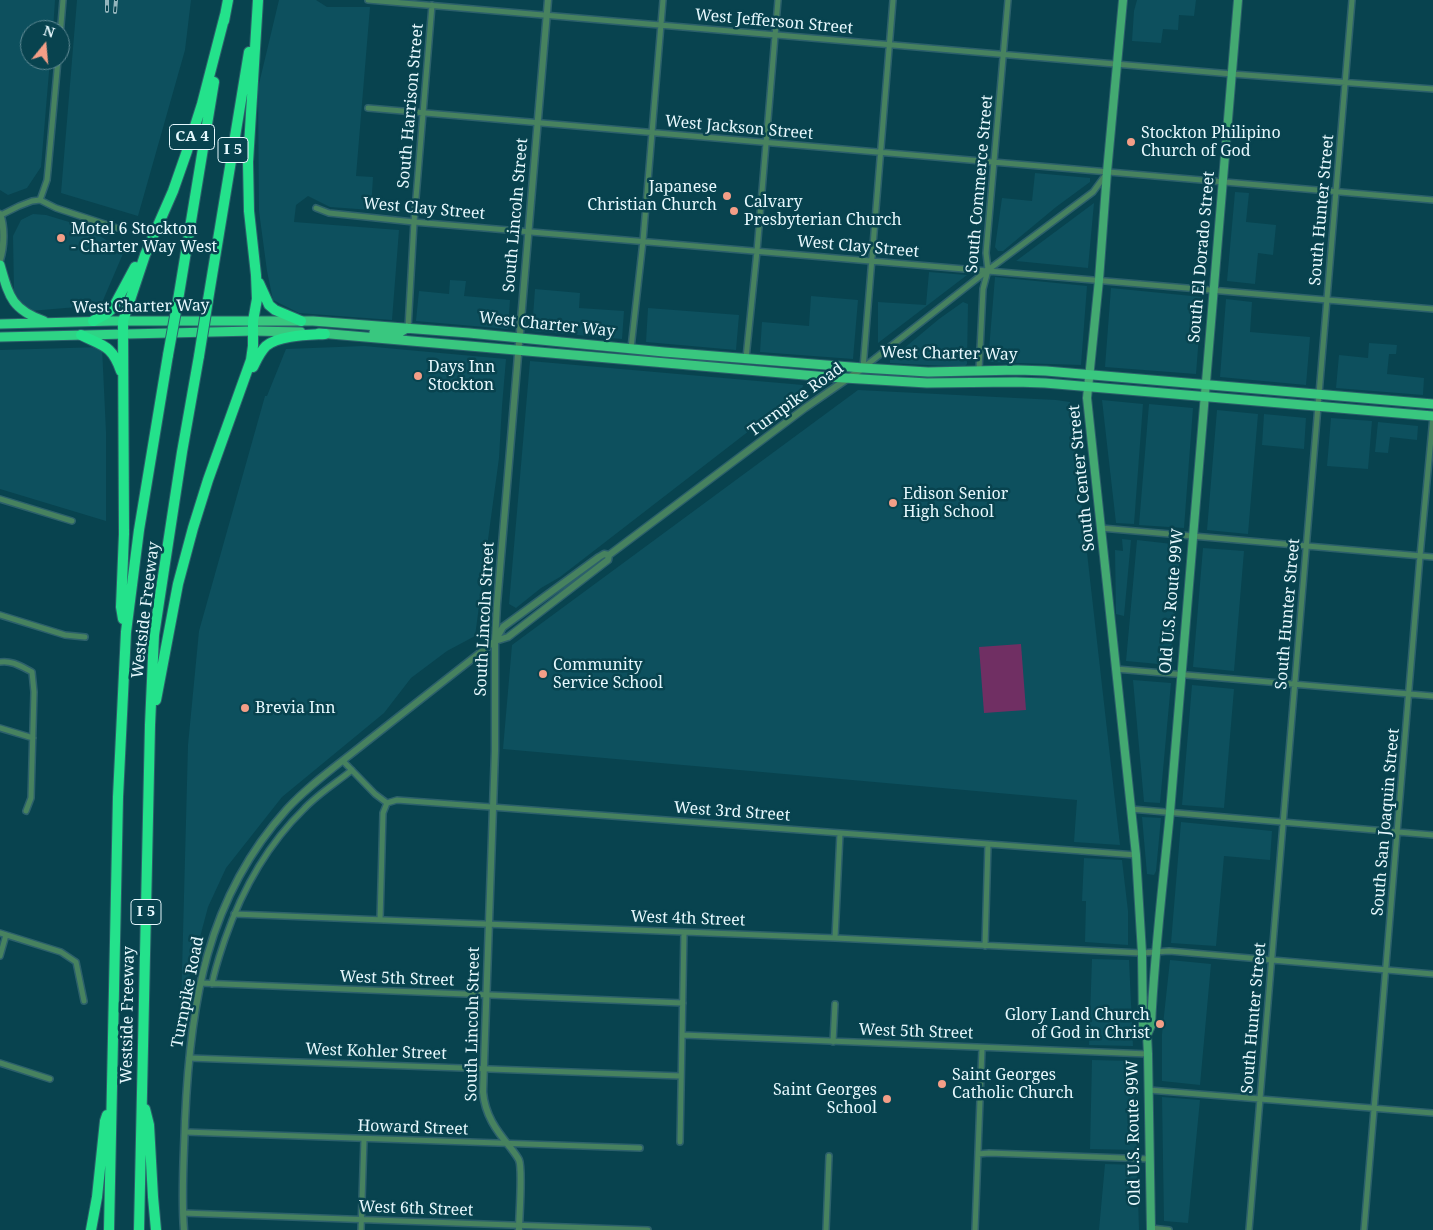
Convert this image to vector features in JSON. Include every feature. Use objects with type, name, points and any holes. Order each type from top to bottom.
[{"type":"highway","name":"Westside Freeway","points":[[109,1230],[118,796],[126,632],[139,530],[228,0]]},
{"type":"highway","name":"Westside Freeway","points":[[139,1230],[150,725],[154,635],[182,452],[258,0]]},
{"type":"highway","points":[[150,725],[178,584],[193,528],[251,360],[257,298],[248,183],[258,0]]},
{"type":"highway","name":"CA 4","points":[[146,255],[188,151],[225,15]]},
{"type":"highway","points":[[126,632],[121,607],[124,525],[123,321],[146,255]]},
{"type":"highway","points":[[93,321],[114,308],[138,262],[146,255]]},
{"type":"highway","points":[[0,265],[12,300],[20,310],[48,323]]},
{"type":"highway","points":[[256,275],[269,305],[275,310],[302,321]]},
{"type":"highway","name":"West Charter Way","points":[[0,324],[123,321],[254,326]]},
{"type":"highway","name":"West Charter Way","points":[[0,337],[124,334],[254,326]]},
{"type":"highway","points":[[238,399],[258,357],[267,346],[280,340],[325,334]]},
{"type":"highway","points":[[81,335],[111,350],[116,356],[123,377]]},
{"type":"highway","points":[[142,1098],[149,1125],[156,1230]]},
{"type":"highway","points":[[91,1230],[97,1197],[105,1120],[112,1102]]},
{"type":"main road","name":"South Center Street","points":[[1123,0],[1099,280],[1086,398],[1136,855],[1142,953]]},
{"type":"main road","name":"South El Dorado Street","points":[[1205,398],[1238,0]]},
{"type":"main road","name":"West Charter Way","points":[[254,326],[302,321],[469,333],[862,368],[928,372],[1027,370],[1205,385]]},
{"type":"main road","name":"West Charter Way","points":[[254,326],[325,334],[850,378],[927,383],[1016,382],[1205,398]]},
{"type":"main road","points":[[356,336],[366,331],[397,334],[408,328]]},
{"type":"main road","points":[[594,356],[602,352],[626,353],[631,348]]},
{"type":"main road","points":[[712,366],[714,362],[744,363],[746,358]]},
{"type":"main road","points":[[1205,385],[1433,404]]},
{"type":"main road","points":[[1205,398],[1433,416]]},
{"type":"main road","name":"Old U.S. Route 99W","points":[[1147,1035],[1151,1026],[1155,952],[1164,880],[1205,398]]},
{"type":"main road","name":"Old U.S. Route 99W","points":[[1142,953],[1143,1026],[1147,1035],[1150,1090],[1150,1229]]},
{"type":"street","points":[[61,20],[63,0]]},
{"type":"street","name":"West Jefferson Street","points":[[368,0],[1232,74],[1433,89]]},
{"type":"street","name":"South Lincoln Street","points":[[519,1228],[520,1161],[489,1118],[483,1092],[495,752],[497,604],[548,0]]},
{"type":"street","points":[[631,348],[643,241],[663,0]]},
{"type":"street","points":[[746,358],[778,0]]},
{"type":"street","points":[[862,368],[893,0]]},
{"type":"street","name":"South Commerce Street","points":[[979,370],[983,289],[988,270],[986,253],[1008,0]]},
{"type":"street","name":"South Hunter Street","points":[[1249,1230],[1352,0]]},
{"type":"street","name":"South Harrison Street","points":[[408,328],[414,222],[432,5]]},
{"type":"street","points":[[40,200],[47,180],[57,70]]},
{"type":"street","name":"West Jackson Street","points":[[368,108],[1433,200]]},
{"type":"street","name":"Turnpike Road","points":[[184,1230],[182,1197],[189,1058],[200,983],[209,947],[227,898],[249,859],[288,808],[304,791],[496,641],[508,637],[608,560],[609,555],[805,408],[850,378],[988,270],[1093,192],[1107,172]]},
{"type":"street","points":[[0,260],[3,241],[0,215],[32,201],[40,200],[56,208],[117,228]]},
{"type":"street","name":"West Clay Street","points":[[316,208],[329,213],[414,222],[1433,309]]},
{"type":"street","name":"South San Joaquin Street","points":[[1364,1230],[1433,416]]},
{"type":"street","points":[[0,499],[72,521]]},
{"type":"street","points":[[1101,528],[1433,557]]},
{"type":"street","name":"Turnpike Road","points":[[496,641],[503,627],[599,557],[604,554],[609,555]]},
{"type":"street","points":[[0,615],[65,635],[85,637]]},
{"type":"street","points":[[0,662],[18,664],[32,672],[34,692],[31,798],[26,811]]},
{"type":"street","points":[[1116,669],[1433,696]]},
{"type":"street","points":[[0,728],[33,738]]},
{"type":"street","points":[[343,761],[386,803],[380,920]]},
{"type":"street","points":[[212,984],[215,968],[234,914],[255,870],[279,836],[306,806],[352,770]]},
{"type":"street","name":"West 3rd Street","points":[[386,803],[396,800],[1136,855]]},
{"type":"street","points":[[1131,809],[1433,835]]},
{"type":"street","points":[[835,938],[840,833]]},
{"type":"street","points":[[985,946],[988,844]]},
{"type":"street","name":"West 4th Street","points":[[234,914],[835,938],[1142,953],[1169,952],[1433,974]]},
{"type":"street","points":[[680,1142],[684,932]]},
{"type":"street","points":[[0,933],[61,952],[76,962],[84,1001]]},
{"type":"street","points":[[0,956],[6,935]]},
{"type":"street","name":"West 5th Street","points":[[200,983],[683,1002]]},
{"type":"street","points":[[833,1042],[835,1004]]},
{"type":"street","name":"West 5th Street","points":[[683,1035],[1148,1054]]},
{"type":"street","points":[[975,1230],[982,1048]]},
{"type":"street","name":"West Kohler Street","points":[[189,1058],[681,1076]]},
{"type":"street","points":[[0,1064],[50,1079]]},
{"type":"street","points":[[1150,1090],[1433,1113]]},
{"type":"street","name":"Howard Street","points":[[185,1132],[640,1148]]},
{"type":"street","points":[[361,1230],[364,1139]]},
{"type":"street","points":[[978,1154],[1150,1159]]},
{"type":"street","points":[[826,1230],[829,1156]]},
{"type":"street","name":"West 6th Street","points":[[183,1213],[519,1228],[648,1230]]},
{"type":"street","points":[[1150,1229],[1169,1230]]},
{"type":"shaded area","points":[[0,0],[55,0],[54,20],[20,20],[20,70],[49,70],[41,167],[27,188],[8,195],[0,190]]},
{"type":"shaded area","points":[[77,0],[191,0],[185,50],[138,216],[61,193]]},
{"type":"shaded area","points":[[279,0],[316,0],[327,7],[370,7],[356,176],[373,177],[371,210],[330,207],[308,196],[296,205],[294,222],[399,230],[392,320],[299,313],[273,300],[259,211],[258,88]]},
{"type":"shaded area","points":[[1137,0],[1196,0],[1194,16],[1179,15],[1178,30],[1163,29],[1161,43],[1132,41],[1134,11]]},
{"type":"shaded area","points":[[1035,173],[1090,178],[1090,182],[1056,207],[1003,251],[998,251],[995,247],[1002,198],[1032,201]]},
{"type":"shaded area","points":[[1235,192],[1249,193],[1246,222],[1276,225],[1273,255],[1258,253],[1255,284],[1227,281]]},
{"type":"shaded area","points":[[1094,203],[1088,268],[1016,261]]},
{"type":"shaded area","points":[[33,214],[46,215],[89,228],[113,245],[125,249],[101,305],[30,311],[20,303],[14,291],[13,236],[21,220]]},
{"type":"shaded area","points":[[929,272],[967,275],[878,343],[878,302],[926,305]]},
{"type":"shaded area","points":[[995,277],[1087,286],[1081,365],[988,362]]},
{"type":"shaded area","points":[[450,280],[466,281],[464,296],[510,300],[508,329],[416,321],[419,291],[449,294]]},
{"type":"shaded area","points":[[1111,288],[1202,297],[1196,374],[1105,367]]},
{"type":"shaded area","points":[[535,289],[580,293],[579,308],[624,311],[622,339],[532,331]]},
{"type":"shaded area","points":[[811,296],[858,300],[853,359],[760,352],[762,322],[809,326]]},
{"type":"shaded area","points":[[1226,299],[1252,302],[1250,332],[1310,337],[1306,385],[1220,377]]},
{"type":"shaded area","points":[[963,302],[968,304],[967,364],[964,367],[890,363],[890,360],[939,319]]},
{"type":"shaded area","points":[[648,308],[739,315],[736,350],[646,342]]},
{"type":"shaded area","points":[[1369,343],[1397,345],[1396,354],[1389,354],[1387,374],[1424,378],[1423,395],[1336,388],[1339,355],[1368,358]]},
{"type":"shaded area","points":[[364,346],[506,359],[499,458],[475,636],[447,651],[411,678],[384,713],[282,797],[226,868],[208,907],[181,1009],[188,745],[199,631],[265,396],[267,396],[286,349]]},
{"type":"shaded area","points":[[102,347],[106,432],[106,521],[0,489],[0,350]]},
{"type":"shaded area","points":[[530,361],[803,385],[802,390],[560,577],[541,588],[516,608],[509,604]]},
{"type":"shaded area","name":"Edison Senior High School","points":[[858,390],[1070,402],[1120,845],[1074,842],[1077,800],[503,749],[512,645]]},
{"type":"shaded area","points":[[1102,400],[1143,404],[1134,524],[1116,523]]},
{"type":"shaded area","points":[[1149,404],[1193,408],[1184,528],[1139,525]]},
{"type":"shaded area","points":[[1217,410],[1258,414],[1248,534],[1207,530]]},
{"type":"shaded area","points":[[1264,414],[1306,418],[1304,449],[1262,445]]},
{"type":"shaded area","points":[[1331,418],[1372,421],[1368,469],[1327,466]]},
{"type":"shaded area","points":[[1378,422],[1418,426],[1417,440],[1390,437],[1388,453],[1375,452]]},
{"type":"shaded area","points":[[1122,539],[1131,540],[1124,616],[1116,614],[1115,550],[1123,551]]},
{"type":"shaded area","points":[[1137,540],[1181,545],[1169,665],[1126,661]]},
{"type":"shaded area","points":[[1203,548],[1244,551],[1234,671],[1193,667]]},
{"type":"shaded area","points":[[1021,644],[1026,710],[984,713],[979,647]]},
{"type":"shaded area","points":[[1133,680],[1171,683],[1160,803],[1144,802]]},
{"type":"shaded area","points":[[1192,685],[1234,689],[1224,808],[1182,805]]},
{"type":"shaded area","points":[[1142,817],[1161,818],[1154,875],[1147,874]]},
{"type":"shaded area","points":[[1181,822],[1272,831],[1270,860],[1224,856],[1216,946],[1171,943]]},
{"type":"shaded area","points":[[1084,858],[1122,860],[1128,911],[1128,945],[1085,942],[1086,901],[1082,901]]},
{"type":"shaded area","points":[[1092,959],[1129,960],[1133,1046],[1089,1045]]},
{"type":"shaded area","points":[[1170,960],[1211,964],[1200,1085],[1162,1081],[1162,1034]]},
{"type":"shaded area","points":[[1092,1060],[1133,1061],[1137,1150],[1090,1149]]},
{"type":"shaded area","points":[[1162,1097],[1200,1100],[1188,1223],[1164,1221]]},
{"type":"shaded area","points":[[1105,1164],[1137,1165],[1139,1230],[1099,1230]]},
{"type":"railway","points":[[107,0],[107,11]]},
{"type":"railway","points":[[115,12],[116,0]]},
{"type":"place","name":"Stockton Philipino Church of God","points":[[1131,142]]},
{"type":"place","name":"Japanese Christian Church","points":[[727,196]]},
{"type":"place","name":"Calvary Presbyterian Church","points":[[734,211]]},
{"type":"place","name":"Motel 6 Stockton - Charter Way West","points":[[61,238]]},
{"type":"place","name":"Days Inn Stockton","points":[[418,376]]},
{"type":"place","name":"Edison Senior High School","points":[[893,503]]},
{"type":"place","name":"Community Service School","points":[[543,674]]},
{"type":"place","name":"Brevia Inn","points":[[245,708]]},
{"type":"place","name":"Glory Land Church of God in Christ","points":[[1160,1024]]},
{"type":"place","name":"Saint Georges Catholic Church","points":[[942,1084]]},
{"type":"place","name":"Saint Georges School","points":[[887,1099]]}]
